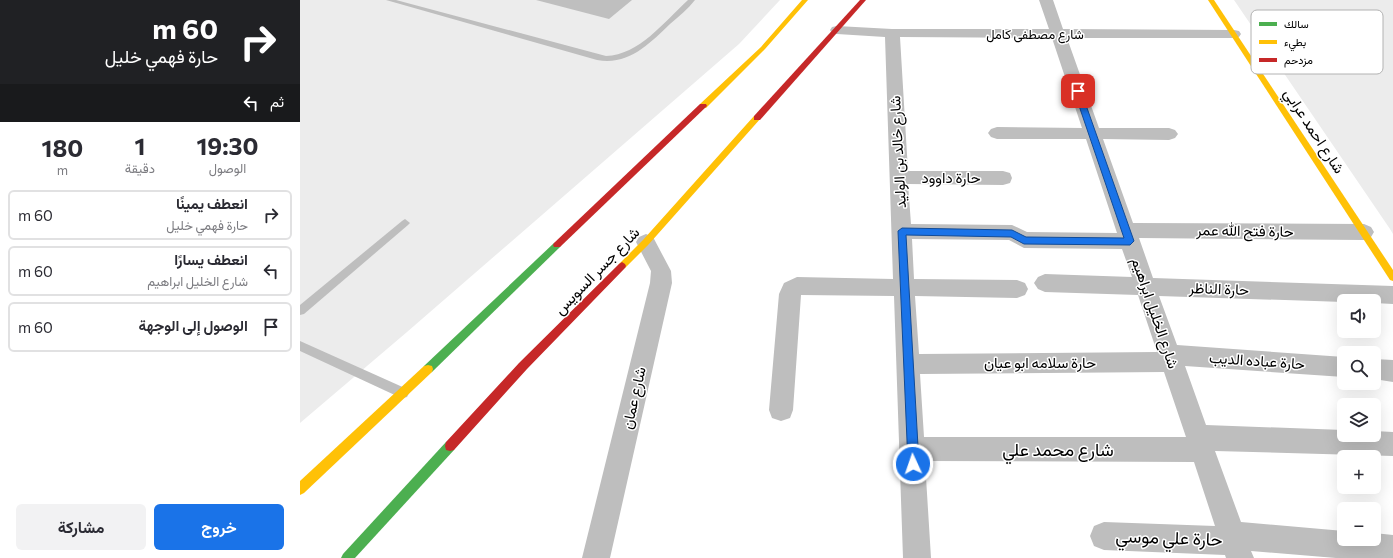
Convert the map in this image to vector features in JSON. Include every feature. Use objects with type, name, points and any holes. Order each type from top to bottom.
[{"type":"main road","points":[[300,489],[403,393],[763,48],[805,0]]},
{"type":"main road","name":"شارع جسر السويس","points":[[347,558],[523,366],[646,242],[863,0]]},
{"type":"main road","name":"شارع احمد عرابي","points":[[1211,0],[1251,60]]},
{"type":"main road","name":"شارع احمد عرابي","points":[[1260,74],[1393,277]]},
{"type":"main road","points":[[364,552],[369,535]]},
{"type":"street","name":"شارع الخليل ابراهيم","points":[[1046,0],[1236,545]]},
{"type":"street","name":"شارع مصطفى كامل","points":[[837,30],[892,33],[1234,34]]},
{"type":"street","name":"شارع خالد بن الوليد","points":[[892,33],[918,558]]},
{"type":"street","points":[[997,133],[1169,134]]},
{"type":"street","name":"حارة داوود","points":[[899,177],[1003,178]]},
{"type":"street","name":"حارة فتح الله عمر","points":[[902,231],[1012,234],[1024,240],[1128,236],[1364,232]]},
{"type":"street","name":"شارع عمان","points":[[596,558],[661,283],[661,271],[646,242]]},
{"type":"street","name":"حارة الناظر","points":[[1045,283],[1393,295]]},
{"type":"street","points":[[781,410],[790,294],[797,286],[1017,289]]},
{"type":"street","name":"حارة سلامه ابو عيان","points":[[908,364],[1171,359]]},
{"type":"street","name":"حارة عباده الديب","points":[[1171,359],[1337,367]]},
{"type":"street","points":[[1381,370],[1393,371]]},
{"type":"street","name":"شارع محمد علي","points":[[912,449],[1200,444],[1393,444]]},
{"type":"street","name":"حارة علي موسي","points":[[1104,536],[1236,545],[1393,549]]},
{"type":"lane","points":[[389,0],[600,58],[611,59],[627,55],[640,48],[692,0]]},
{"type":"lane","points":[[300,310],[405,223]]},
{"type":"lane","points":[[300,346],[403,393]]},
{"type":"shaded area","points":[[300,0],[780,0],[739,44],[300,423]]},
{"type":"shaded area","points":[[536,0],[632,0],[609,19]]},
{"type":"shaded area","points":[[1234,0],[1393,0],[1393,234],[1284,74],[1383,74],[1383,10],[1251,10],[1251,25]]},
{"type":"traffic: fast","points":[[428,369],[557,245]]},
{"type":"traffic: fast","points":[[347,558],[450,446]]},
{"type":"traffic: slow","points":[[703,106],[763,48],[805,0]]},
{"type":"traffic: slow","points":[[1211,0],[1251,61]]},
{"type":"traffic: slow","points":[[1260,74],[1393,277]]},
{"type":"traffic: slow","points":[[622,266],[646,242],[757,118]]},
{"type":"traffic: slow","points":[[300,489],[428,369]]},
{"type":"traffic: jam","points":[[757,118],[863,0]]},
{"type":"traffic: jam","points":[[557,245],[703,106]]},
{"type":"traffic: jam","points":[[450,446],[523,366],[622,266]]},
{"type":"route","points":[[913,464],[902,231],[1012,234],[1016,235],[1022,240],[1130,241],[1078,91]]}]
